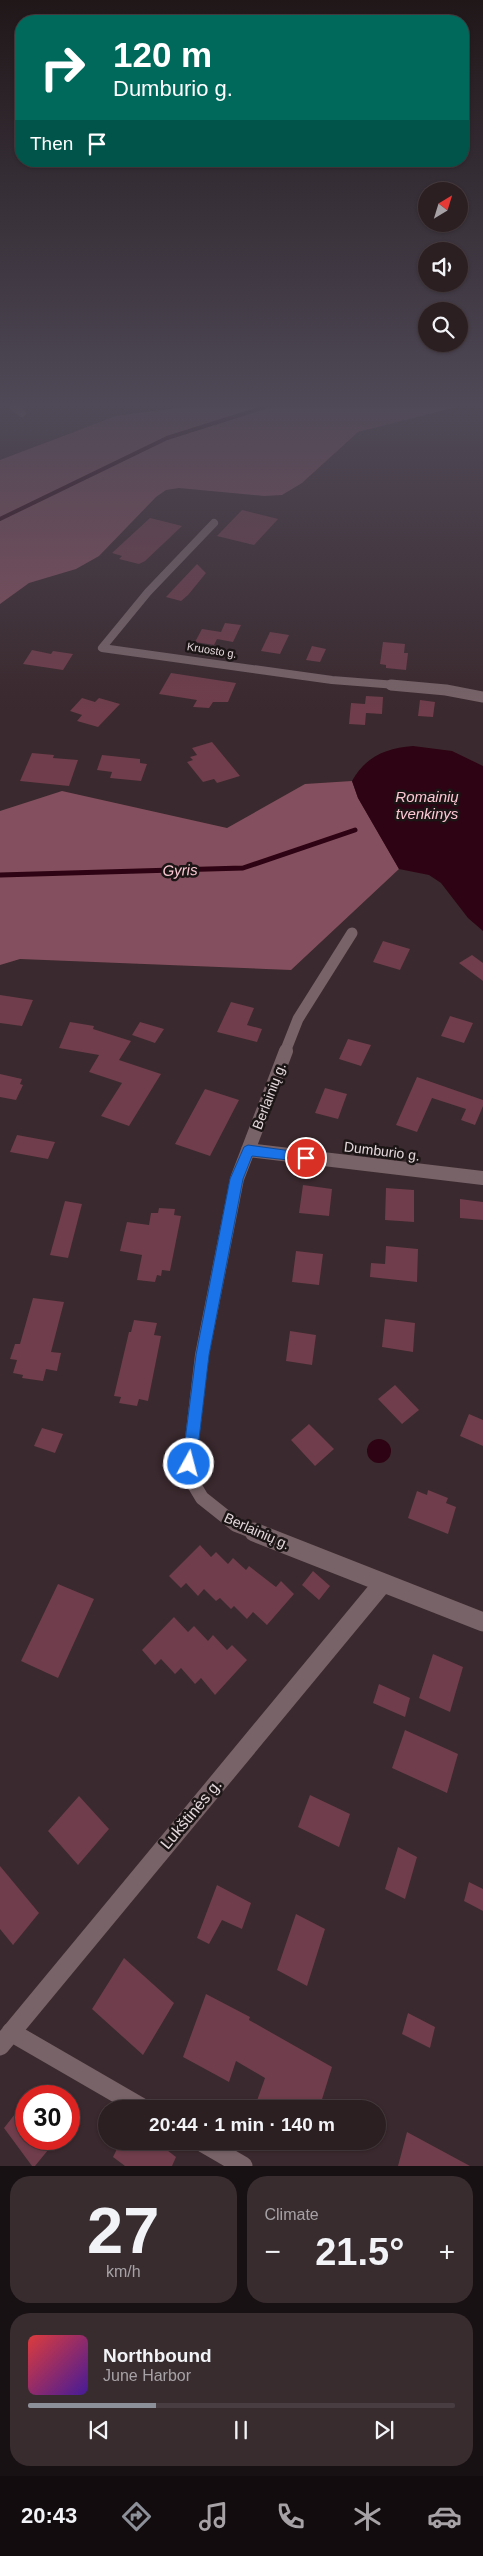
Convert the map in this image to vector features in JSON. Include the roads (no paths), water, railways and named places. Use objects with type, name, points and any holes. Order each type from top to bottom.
[{"type":"street","name":"Kruosto g.","points":[[214,523],[148,592],[102,648],[175,656],[334,680],[459,691],[483,697]]},
{"type":"street","name":"Berlainių g.","points":[[352,933],[298,1019],[236,1179],[202,1355],[189,1464],[193,1483],[202,1498],[217,1512],[236,1525],[483,1622]]},
{"type":"street","name":"Dumburio g.","points":[[248,1150],[483,1178]]},
{"type":"street","name":"Lukštinės g.","points":[[5,2039],[383,1582]]},
{"type":"street","points":[[5,2039],[126,2100]]},
{"type":"street","points":[[215,2150],[243,2166]]},
{"type":"water","name":"Romainių tvenkinys","points":[[413,746],[452,751],[483,766],[483,931],[468,918],[441,883],[429,875],[399,869],[358,798],[352,781],[363,766],[377,755],[394,749]]},
{"type":"water","points":[[379,1439],[388,1442],[391,1451],[388,1460],[379,1463],[370,1460],[367,1451],[370,1442]]},
{"type":"waterway","points":[[0,519],[23,508]]},
{"type":"waterway","name":"Gyris","points":[[0,875],[243,868],[355,830]]}]
